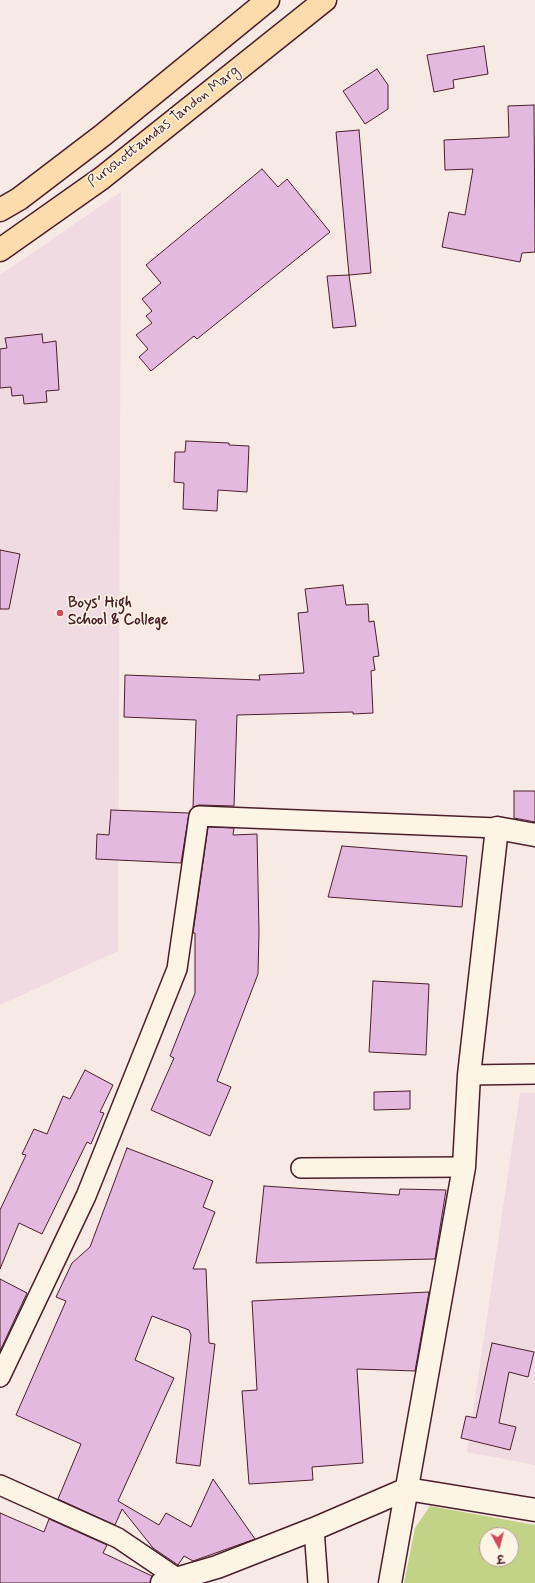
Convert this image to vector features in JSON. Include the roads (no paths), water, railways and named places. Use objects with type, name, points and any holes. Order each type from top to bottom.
[{"type":"main road","points":[[0,210],[19,199],[103,135],[268,0]]},
{"type":"main road","name":"Purushottamdas Tandon Marg","points":[[0,250],[102,178],[325,0]]},
{"type":"street","points":[[0,1377],[86,1196],[177,969],[199,816],[497,828],[535,835]]},
{"type":"street","points":[[390,1583],[464,1167],[469,1075],[497,828]]},
{"type":"street","points":[[469,1075],[535,1074]]},
{"type":"street","points":[[301,1168],[464,1167]]},
{"type":"street","points":[[0,1485],[118,1538],[170,1580],[217,1567],[314,1529],[407,1489],[535,1510]]},
{"type":"street","points":[[314,1529],[318,1583]]},
{"type":"place","name":"Boys' High School & College","points":[[60,613]]}]
